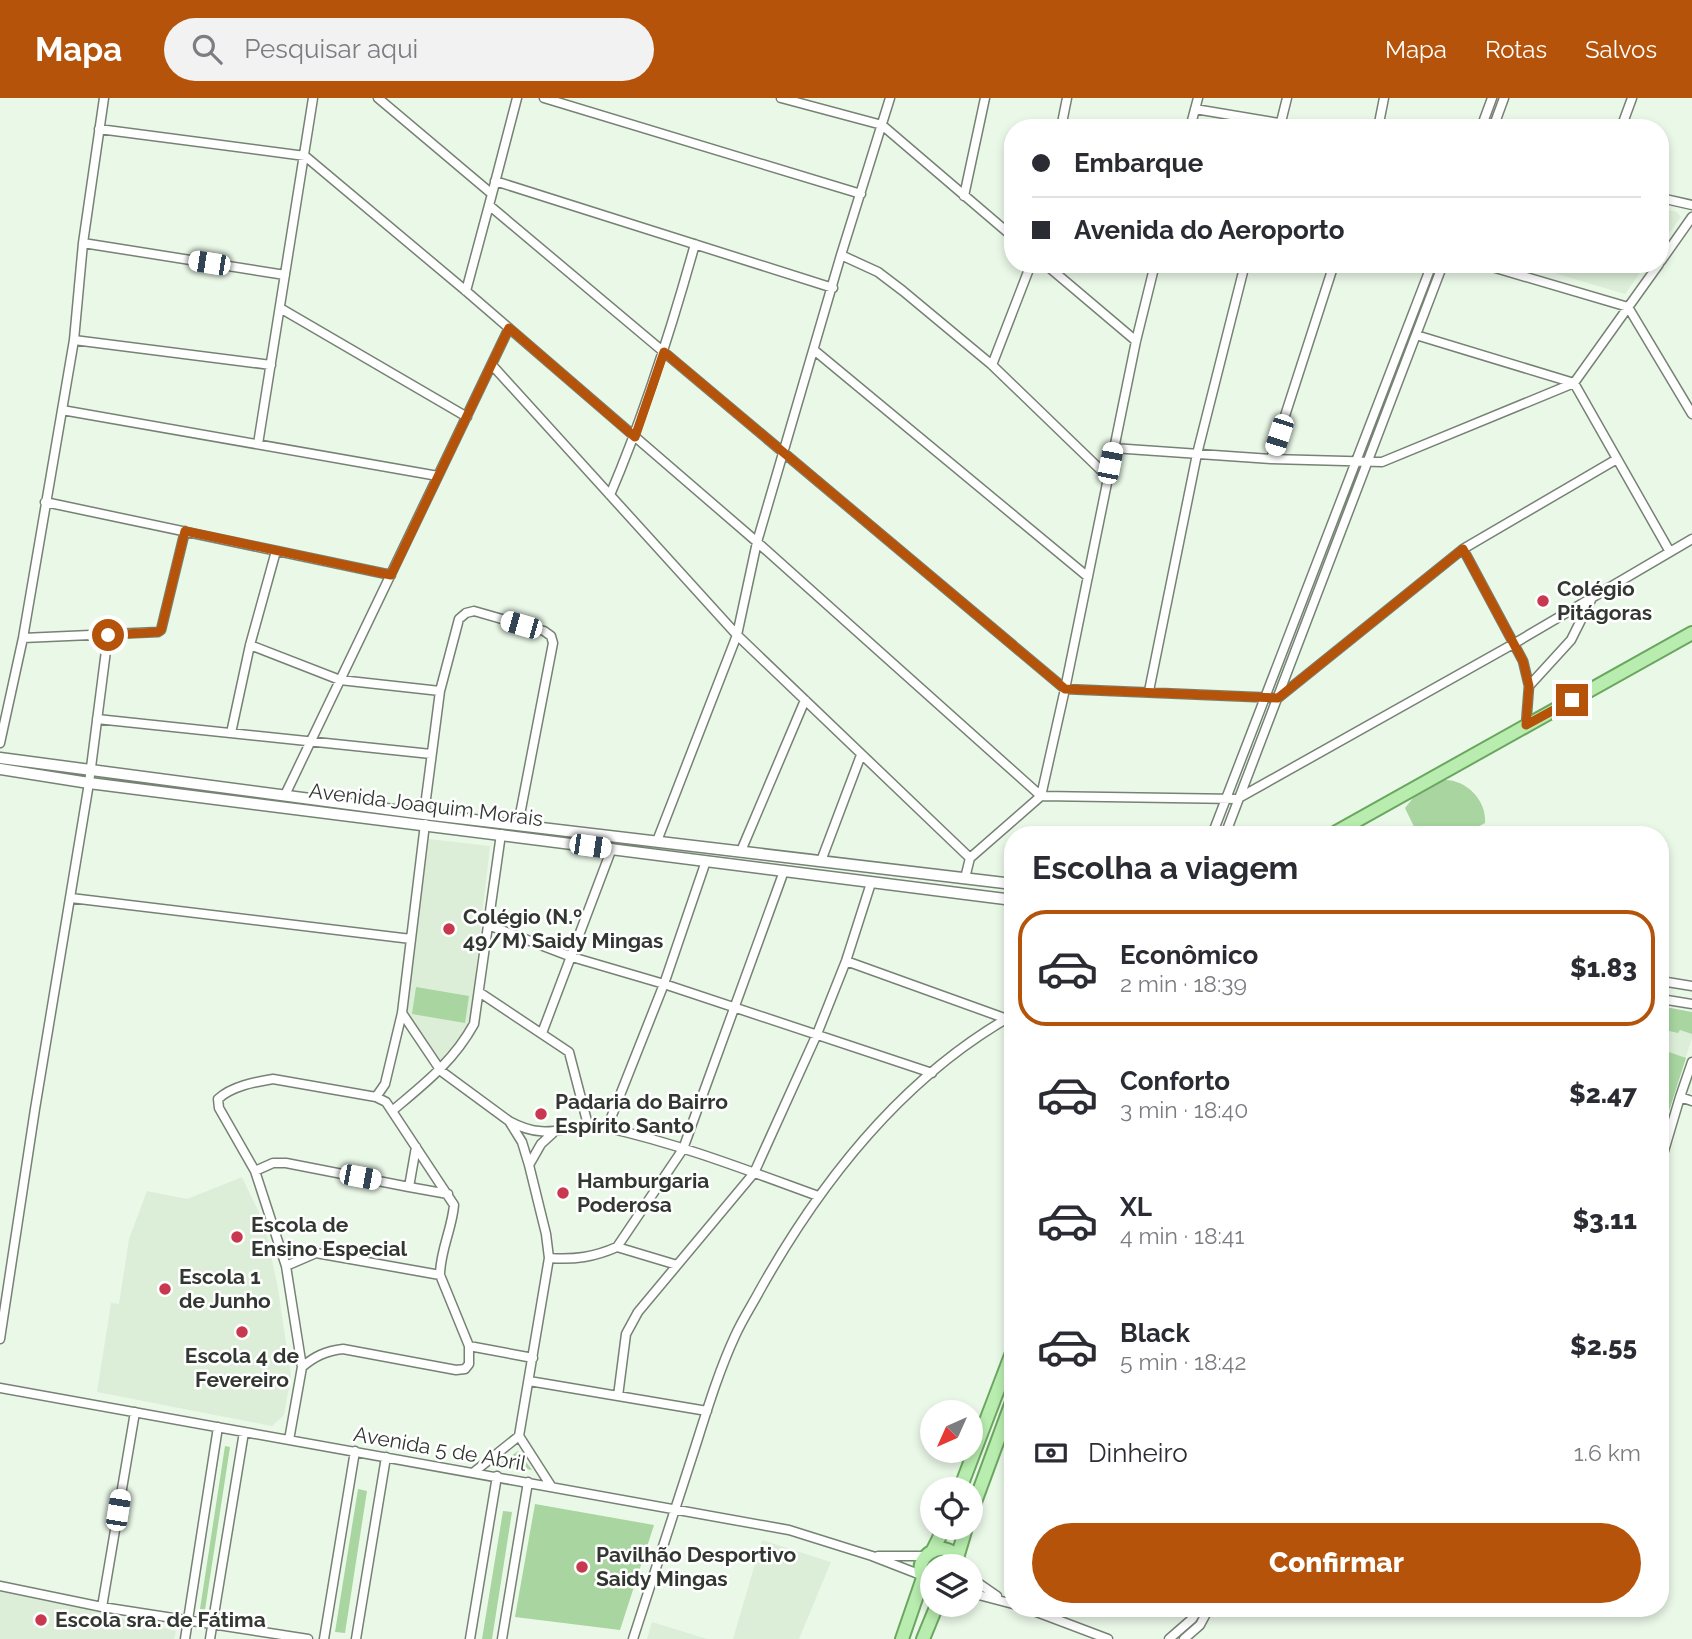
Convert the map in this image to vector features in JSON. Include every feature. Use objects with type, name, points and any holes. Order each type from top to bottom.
[{"type":"main road","points":[[1347,826],[1692,634]]},
{"type":"main road","points":[[965,1477],[1004,1374]]},
{"type":"main road","points":[[983,1480],[1004,1423]]},
{"type":"main road","points":[[929,1553],[937,1540]]},
{"type":"main road","points":[[929,1553],[949,1550],[952,1554]]},
{"type":"main road","points":[[902,1639],[920,1583]]},
{"type":"main road","points":[[923,1639],[932,1617]]},
{"type":"street","points":[[0,743],[23,638],[74,340],[83,243],[104,98]]},
{"type":"street","points":[[258,444],[313,98]]},
{"type":"street","points":[[378,98],[492,194]]},
{"type":"street","points":[[466,291],[517,98]]},
{"type":"street","points":[[544,98],[861,194]]},
{"type":"street","points":[[781,98],[882,125],[1004,229]]},
{"type":"street","points":[[657,841],[737,635],[757,542],[890,98]]},
{"type":"street","points":[[964,196],[985,98]]},
{"type":"street","points":[[1063,119],[1067,98]]},
{"type":"street","points":[[1192,119],[1198,98]]},
{"type":"street","points":[[1282,119],[1287,98]]},
{"type":"street","points":[[1380,119],[1384,98]]},
{"type":"street","points":[[1484,119],[1492,98]]},
{"type":"street","points":[[1496,119],[1504,98]]},
{"type":"street","points":[[1624,119],[1632,98]]},
{"type":"street","points":[[1195,108],[1250,119]]},
{"type":"street","points":[[99,129],[304,156],[466,291],[757,542],[1041,796],[1237,799],[1692,540]]},
{"type":"street","points":[[495,181],[833,288]]},
{"type":"street","points":[[1669,200],[1692,205]]},
{"type":"street","points":[[490,206],[1065,689],[1278,698],[1463,549],[1617,459]]},
{"type":"street","points":[[1669,250],[1692,217]]},
{"type":"street","points":[[83,243],[285,275]]},
{"type":"street","points":[[610,495],[635,437],[664,352],[695,244]]},
{"type":"street","points":[[841,255],[878,272],[992,365],[1108,477]]},
{"type":"street","points":[[992,365],[1028,273]]},
{"type":"street","points":[[1056,273],[1136,341]]},
{"type":"street","points":[[1007,826],[1041,796],[1113,448],[1153,273]]},
{"type":"street","points":[[1149,691],[1197,454],[1243,273]]},
{"type":"street","points":[[1271,459],[1331,273]]},
{"type":"street","points":[[1215,826],[1428,273]]},
{"type":"street","points":[[1227,826],[1440,273]]},
{"type":"street","points":[[1513,273],[1628,307],[1692,414]]},
{"type":"street","points":[[1113,448],[1271,459],[1382,462],[1574,383],[1653,273]]},
{"type":"street","points":[[280,308],[467,416]]},
{"type":"street","points":[[285,795],[509,328]]},
{"type":"street","points":[[1416,335],[1574,383],[1670,552]]},
{"type":"street","points":[[74,340],[271,365]]},
{"type":"street","points":[[814,350],[1088,577]]},
{"type":"street","points":[[492,365],[737,635],[970,858]]},
{"type":"street","points":[[62,410],[438,477]]},
{"type":"street","points":[[45,502],[391,575]]},
{"type":"street","points":[[23,638],[158,632],[161,630],[185,531]]},
{"type":"street","points":[[1463,549],[1523,661],[1529,686],[1526,725]]},
{"type":"street","points":[[231,733],[250,645],[276,551]]},
{"type":"street","points":[[1529,686],[1571,640],[1592,598]]},
{"type":"street","points":[[376,1097],[385,1084],[402,1013],[440,691],[459,618],[474,611],[544,631],[551,636],[553,643],[518,825]]},
{"type":"street","points":[[0,1339],[90,777],[108,635]]},
{"type":"street","points":[[250,645],[340,680],[440,691]]},
{"type":"street","points":[[741,851],[805,700]]},
{"type":"street","points":[[97,719],[431,754]]},
{"type":"street","points":[[821,861],[861,755]]},
{"type":"street","name":"Avenida Joaquim Morais","points":[[0,758],[90,777],[424,819],[518,825],[1004,883]]},
{"type":"street","name":"Avenida Joaquim Morais","points":[[0,769],[285,795],[501,834],[1004,899]]},
{"type":"street","points":[[965,878],[970,858],[1004,828]]},
{"type":"street","points":[[392,1111],[441,1071],[474,1024],[501,834]]},
{"type":"street","points":[[542,1033],[612,849]]},
{"type":"street","points":[[607,1128],[664,984],[706,861]]},
{"type":"street","points":[[549,1258],[569,1260],[594,1257],[617,1247],[682,1149],[783,871]]},
{"type":"street","points":[[618,1396],[626,1334],[638,1311],[754,1173],[817,1034],[846,961],[871,883]]},
{"type":"street","points":[[71,898],[411,939]]},
{"type":"street","points":[[488,925],[572,957],[664,984],[932,1073]]},
{"type":"street","points":[[846,961],[1004,1015]]},
{"type":"street","points":[[1669,982],[1692,986]]},
{"type":"street","points":[[479,992],[569,1052],[588,1125]]},
{"type":"street","points":[[1669,1000],[1692,1004]]},
{"type":"street","points":[[402,1013],[441,1071],[509,1122],[523,1129],[552,1133],[588,1125],[607,1128],[682,1149],[818,1196]]},
{"type":"street","points":[[633,1639],[707,1411],[735,1336],[779,1255],[818,1196],[885,1116],[967,1045],[1004,1021]]},
{"type":"street","points":[[1669,1134],[1692,1062]]},
{"type":"street","points":[[289,1440],[302,1367],[286,1266],[255,1171],[219,1108],[218,1099],[225,1093],[258,1081],[273,1079],[376,1097],[386,1102],[454,1205],[440,1262],[440,1275],[469,1346],[469,1364],[465,1369],[456,1370],[343,1349],[331,1350],[315,1357],[302,1367]]},
{"type":"street","points":[[1680,1097],[1692,1101]]},
{"type":"street","points":[[474,1472],[519,1436],[549,1258],[546,1234],[522,1142],[509,1122]]},
{"type":"street","points":[[528,1165],[541,1144],[552,1133]]},
{"type":"street","points":[[409,1187],[416,1147]]},
{"type":"street","points":[[255,1171],[273,1163],[286,1163],[448,1194]]},
{"type":"street","points":[[617,1247],[677,1265]]},
{"type":"street","points":[[286,1266],[316,1253],[440,1275]]},
{"type":"street","points":[[469,1346],[533,1358]]},
{"type":"street","points":[[529,1381],[707,1411]]},
{"type":"street","name":"Avenida 5 de Abril","points":[[0,1388],[789,1530],[872,1556],[920,1576]]},
{"type":"street","points":[[102,1607],[135,1412]]},
{"type":"street","points":[[184,1639],[218,1427]]},
{"type":"street","points":[[210,1639],[244,1432]]},
{"type":"street","points":[[519,1436],[551,1486]]},
{"type":"street","points":[[324,1639],[355,1451]]},
{"type":"street","points":[[356,1639],[386,1457]]},
{"type":"street","points":[[470,1639],[497,1476]]},
{"type":"street","points":[[502,1639],[528,1482]]},
{"type":"street","name":"Avenida 5 de Abril","points":[[872,1556],[929,1553]]},
{"type":"street","points":[[0,1586],[102,1607],[308,1639]]},
{"type":"street","points":[[983,1586],[1002,1599]]},
{"type":"street","points":[[983,1595],[1002,1599]]},
{"type":"street","points":[[1050,1617],[1108,1639]]},
{"type":"street","points":[[1169,1639],[1193,1617]]},
{"type":"street","points":[[1184,1639],[1200,1625],[1204,1617]]},
{"type":"shaded area","points":[[1669,210],[1677,212],[1681,217],[1669,233]]},
{"type":"shaded area","points":[[1554,273],[1640,273],[1625,294]]},
{"type":"shaded area","name":"Colégio (N.º 49/M) Saidy Mingas","points":[[429,839],[490,846],[470,1023],[440,1061],[406,1012]]},
{"type":"shaded area","points":[[1669,1008],[1692,1012],[1692,1038],[1669,1111]]},
{"type":"shaded area","points":[[242,1177],[265,1225],[278,1289],[291,1376],[284,1415],[272,1426],[97,1392],[111,1303],[119,1304],[129,1239],[147,1191],[187,1199]]},
{"type":"shaded area","points":[[762,1540],[831,1562],[799,1639],[733,1639]]},
{"type":"shaded area","name":"Escola sra. de Fátima","points":[[0,1588],[176,1631],[174,1639],[0,1639]]},
{"type":"shaded area","points":[[652,1622],[704,1638],[709,1639],[647,1639]]},
{"type":"green space","points":[[1445,780],[1453,781],[1474,793],[1483,807],[1485,823],[1480,826],[1414,826],[1405,808],[1413,798]]},
{"type":"green space","points":[[416,987],[469,996],[465,1023],[412,1014]]},
{"type":"green space","points":[[1669,1008],[1692,1012],[1692,1034],[1680,1030],[1678,1033],[1669,1031]]},
{"type":"green space","points":[[1669,1052],[1686,1058],[1669,1111]]},
{"type":"green space","points":[[225,1446],[230,1447],[205,1610],[200,1609]]},
{"type":"green space","points":[[518,1451],[532,1470],[500,1464]]},
{"type":"green space","points":[[358,1489],[367,1491],[345,1633],[335,1632]]},
{"type":"green space","name":"Pavilhão Desportivo Saidy Mingas","points":[[535,1504],[654,1525],[620,1630],[515,1617]]},
{"type":"green space","points":[[503,1511],[512,1512],[492,1639],[482,1639]]},
{"type":"place","name":"Colégio Pitágoras","points":[[1543,601]]},
{"type":"place","name":"Colégio (N.º 49/M) Saidy Mingas","points":[[449,929]]},
{"type":"place","name":"Padaria do Bairro Espírito Santo","points":[[541,1114]]},
{"type":"place","name":"Hamburgaria Poderosa","points":[[563,1193]]},
{"type":"place","name":"Escola de Ensino Especial","points":[[237,1237]]},
{"type":"place","name":"Escola 1 de Junho","points":[[165,1289]]},
{"type":"place","name":"Escola 4 de Fevereiro","points":[[242,1332]]},
{"type":"place","name":"Pavilhão Desportivo Saidy Mingas","points":[[582,1567]]},
{"type":"place","name":"Escola sra. de Fátima","points":[[41,1620]]},
{"type":"route","points":[[108,635],[161,630],[185,531],[391,575],[509,328],[635,437],[664,352],[1065,689],[1278,698],[1463,549],[1523,661],[1529,686],[1526,725],[1572,700]]}]
